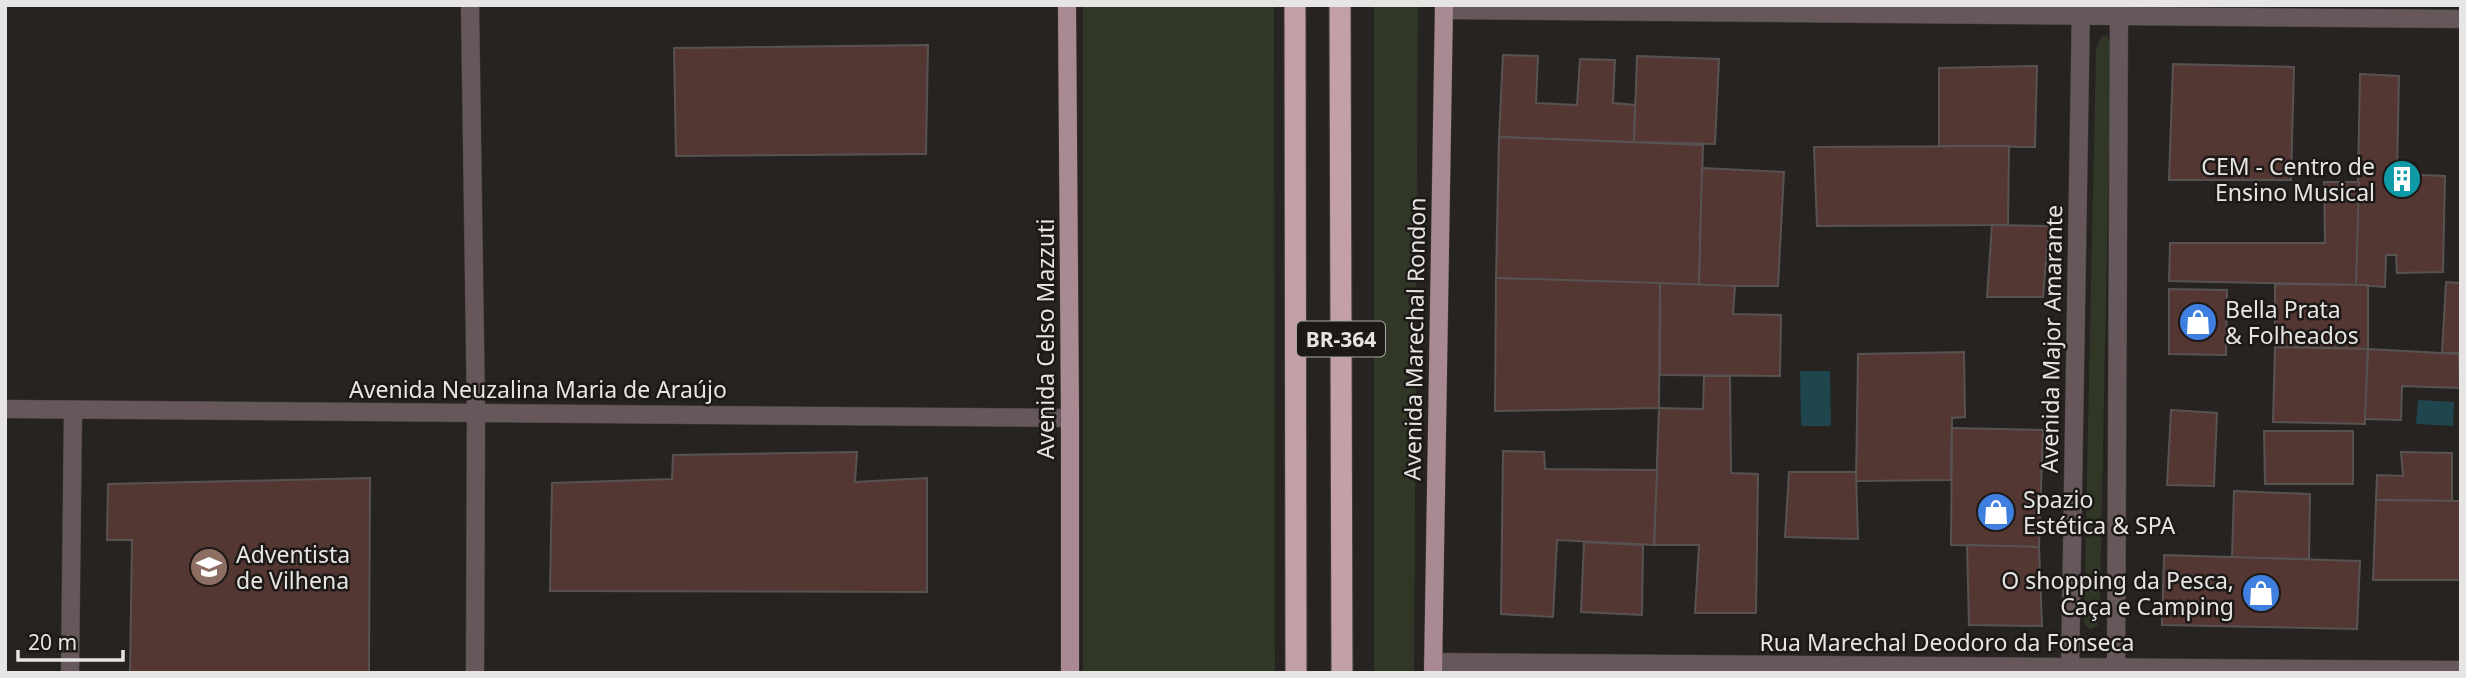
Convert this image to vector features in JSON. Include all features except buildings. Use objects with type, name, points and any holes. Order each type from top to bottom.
[{"type":"highway","name":"BR-364","points":[[1295,5],[1296,673]]},
{"type":"highway","name":"BR-364","points":[[1340,5],[1342,673]]},
{"type":"main road","name":"Avenida Celso Mazzuti","points":[[1067,5],[1070,673]]},
{"type":"main road","name":"Avenida Marechal Rondon","points":[[1433,667],[1444,8]]},
{"type":"street","points":[[470,5],[476,413],[475,673]]},
{"type":"street","points":[[1444,8],[2080,10],[2461,19]]},
{"type":"street","name":"Avenida Major Amarante","points":[[2070,670],[2080,10]]},
{"type":"street","points":[[2116,670],[2119,11]]},
{"type":"street","name":"Avenida Neuzalina Maria de Araújo","points":[[5,409],[1070,418]]},
{"type":"street","points":[[70,673],[73,410]]},
{"type":"street","name":"Rua Marechal Deodoro da Fonseca","points":[[1433,667],[2461,670]]},
{"type":"green space","points":[[1083,5],[1274,5],[1275,673],[1083,673]]},
{"type":"green space","points":[[1374,5],[1418,5],[1414,673],[1374,673]]},
{"type":"green space","points":[[2102,36],[2107,36],[2111,47],[2100,599],[2098,625],[2091,629],[2085,626],[2084,619],[2096,48]]},
{"type":"water","points":[[1800,371],[1830,371],[1831,426],[1801,426]]},
{"type":"water","points":[[2418,400],[2454,402],[2453,426],[2416,424]]},
{"type":"place","name":"CEM - Centro de Ensino Musical","points":[[2402,179]]},
{"type":"place","name":"Bella Prata & Folheados","points":[[2198,322]]},
{"type":"place","name":"Spazio Estética & SPA","points":[[1996,512]]},
{"type":"place","name":"Adventista de Vilhena","points":[[209,567]]},
{"type":"place","name":"O shopping da Pesca, Caça e Camping","points":[[2261,593]]}]
